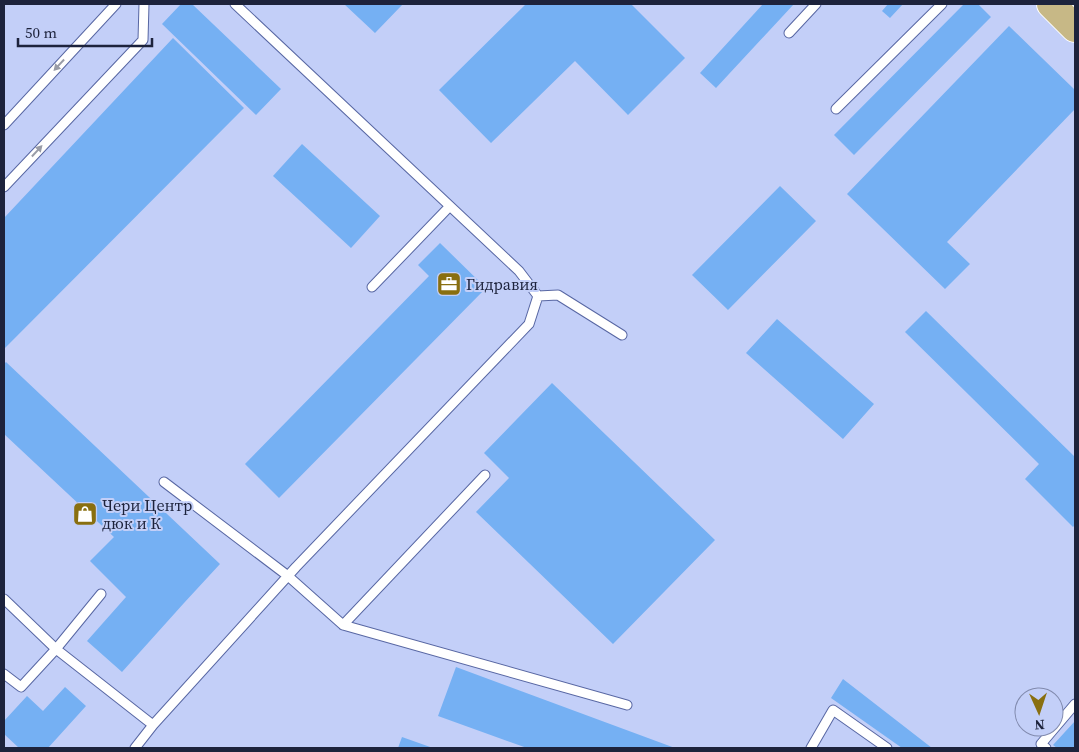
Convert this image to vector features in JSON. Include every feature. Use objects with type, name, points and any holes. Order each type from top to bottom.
[{"type":"main road","points":[[1051,4],[1075,28]]},
{"type":"lane","points":[[4,125],[116,4]]},
{"type":"lane","points":[[4,187],[143,40],[144,4]]},
{"type":"lane","points":[[234,4],[519,271],[538,296]]},
{"type":"lane","points":[[789,33],[816,4]]},
{"type":"lane","points":[[836,108],[942,4]]},
{"type":"lane","points":[[372,287],[450,206]]},
{"type":"lane","points":[[538,296],[558,295],[622,335]]},
{"type":"lane","points":[[135,748],[153,725],[288,576],[529,324],[538,296]]},
{"type":"lane","points":[[343,625],[485,475]]},
{"type":"lane","points":[[164,482],[288,576],[343,625],[627,705]]},
{"type":"lane","points":[[4,674],[21,688],[56,649],[100,594]]},
{"type":"lane","points":[[4,599],[56,649],[153,725]]},
{"type":"lane","points":[[1046,748],[1041,744],[1075,704]]},
{"type":"lane","points":[[812,748],[834,710],[887,748]]},
{"type":"building","points":[[181,4],[192,4],[281,89],[256,115],[162,24]]},
{"type":"building","points":[[344,4],[403,4],[375,33]]},
{"type":"building","points":[[526,4],[631,4],[685,58],[628,115],[575,61],[491,143],[439,90]]},
{"type":"building","points":[[763,4],[794,4],[716,88],[700,73]]},
{"type":"building","points":[[888,4],[903,4],[890,18],[882,11]]},
{"type":"building","points":[[964,4],[978,4],[991,17],[854,155],[834,135]]},
{"type":"building","points":[[1009,26],[1075,90],[1075,109],[947,242],[970,264],[945,289],[847,194]]},
{"type":"building","points":[[173,38],[244,108],[4,349],[4,218]]},
{"type":"building","points":[[302,144],[380,216],[351,248],[273,176]]},
{"type":"building","points":[[780,186],[816,221],[728,310],[692,275]]},
{"type":"building","points":[[440,243],[486,288],[279,498],[245,464],[429,276],[418,265]]},
{"type":"building","points":[[926,311],[1075,457],[1075,525],[1073,527],[1025,479],[1039,464],[905,332]]},
{"type":"building","points":[[777,319],[874,404],[843,439],[746,353]]},
{"type":"building","points":[[6,362],[220,564],[122,672],[87,641],[126,597],[90,561],[114,537],[4,434],[4,364]]},
{"type":"building","points":[[552,383],[715,540],[613,644],[476,512],[509,478],[484,453]]},
{"type":"building","points":[[456,667],[675,748],[527,748],[438,716]]},
{"type":"building","points":[[843,679],[932,748],[902,748],[831,698]]},
{"type":"building","points":[[65,687],[86,706],[48,748],[19,748],[4,734],[4,721],[27,696],[43,711]]},
{"type":"building","points":[[1075,721],[1075,748],[1057,748],[1053,745],[1060,737],[1064,737],[1064,733]]},
{"type":"building","points":[[402,737],[433,748],[398,748]]},
{"type":"place","name":"Гидравия","points":[[449,284]]},
{"type":"place","name":"Чери Центр дюк и К","points":[[85,514]]}]
